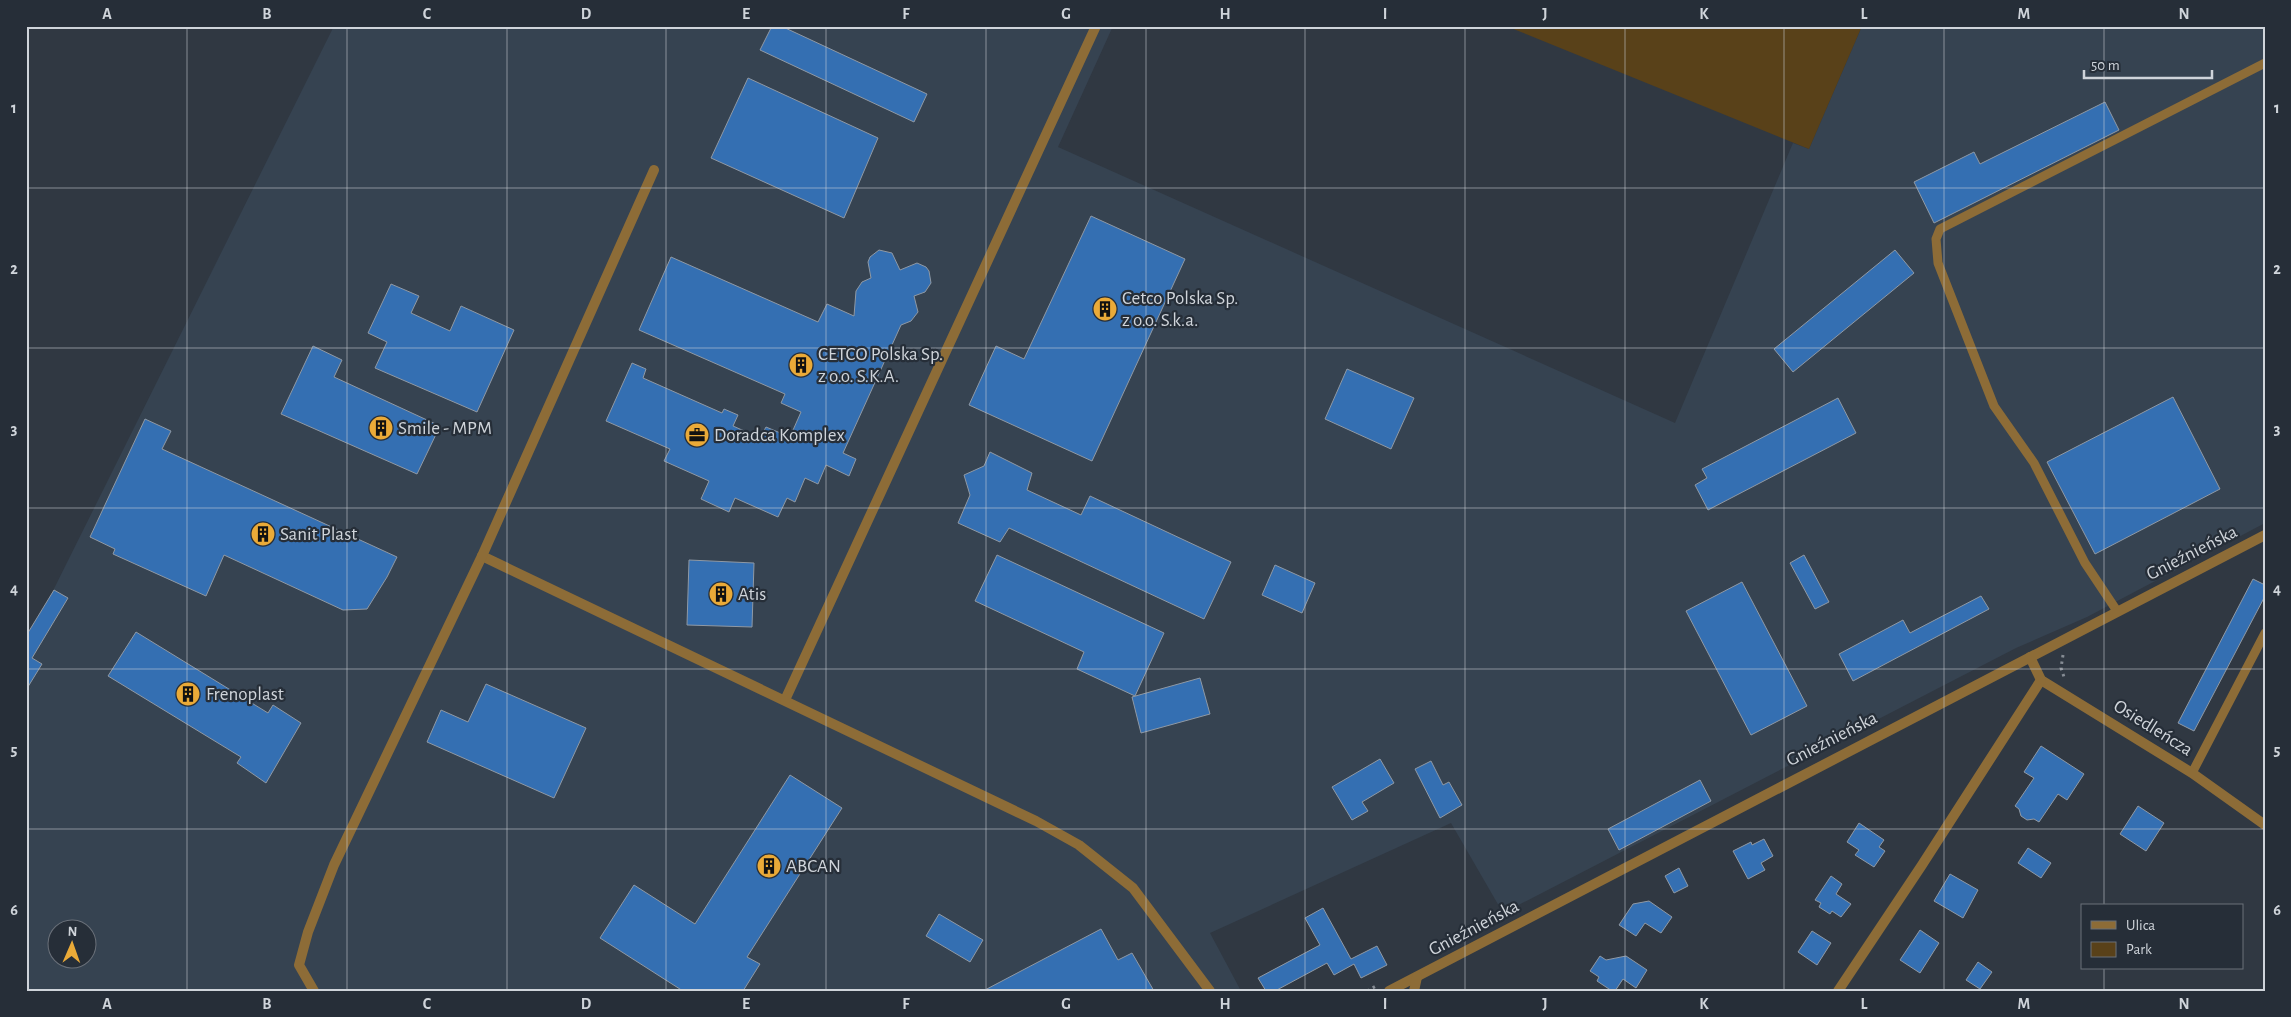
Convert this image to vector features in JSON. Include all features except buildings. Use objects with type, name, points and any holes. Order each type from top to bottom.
[{"type":"street","points":[[785,700],[1096,26]]},
{"type":"street","points":[[314,991],[299,965],[308,932],[334,865],[482,556],[654,170]]},
{"type":"street","name":"Gnieźnieńska","points":[[1389,991],[2265,535]]},
{"type":"street","points":[[482,556],[1036,821],[1079,845],[1133,888],[1210,991]]},
{"type":"street","points":[[1838,991],[1922,865],[2040,680],[2030,657]]},
{"type":"street","name":"Osiedleńcza","points":[[2040,680],[2192,773],[2265,825]]},
{"type":"street","points":[[1414,991],[1417,976]]},
{"type":"lane","points":[[2117,611],[2085,563],[2034,463],[1994,406],[1938,263],[1936,239],[1940,229],[2265,63]]},
{"type":"lane","points":[[2192,773],[2265,633]]},
{"type":"shaded area","points":[[334,26],[1113,26],[1058,147],[1675,423],[1793,143],[1809,149],[1862,26],[2265,26],[2265,523],[2087,617],[2016,648],[1503,913],[1451,823],[1210,933],[1241,991],[26,991],[26,645]]},
{"type":"green space","points":[[1506,26],[1862,26],[1809,149]]},
{"type":"place","name":"Cetco Polska Sp. z o.o. S.k.a.","points":[[1105,309]]},
{"type":"place","name":"CETCO Polska Sp. z o.o. S.K.A.","points":[[801,365]]},
{"type":"place","name":"Smile - MPM","points":[[381,428]]},
{"type":"place","name":"Doradca Komplex","points":[[697,435]]},
{"type":"place","name":"Sanit Plast","points":[[263,534]]},
{"type":"place","name":"Atis","points":[[721,594]]},
{"type":"place","name":"Frenoplast","points":[[188,694]]},
{"type":"place","name":"ABCAN","points":[[769,866]]}]
